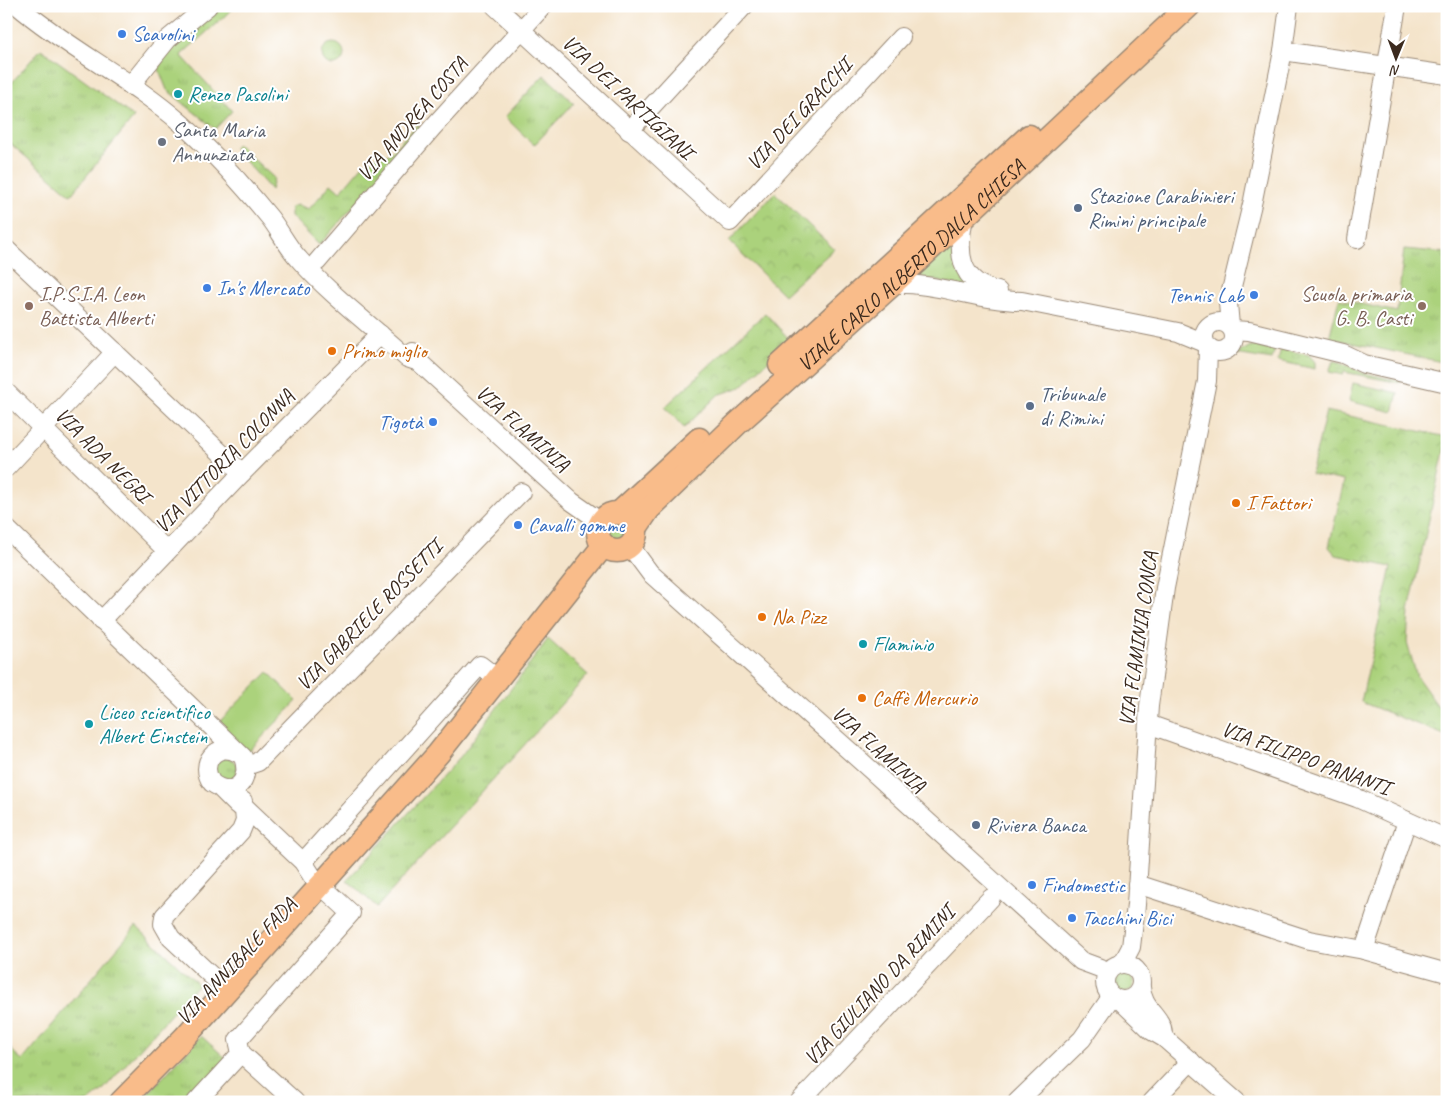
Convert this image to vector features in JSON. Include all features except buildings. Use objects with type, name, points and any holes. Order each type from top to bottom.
[{"type":"main road","name":"VIALE CARLO ALBERTO DALLA CHIESA","points":[[622,542],[649,509],[737,424],[964,218],[1150,34],[1170,6]]},
{"type":"main road","name":"VIALE CARLO ALBERTO DALLA CHIESA","points":[[610,517],[1150,34],[1190,6]]},
{"type":"main road","points":[[610,517],[630,517],[622,542],[598,534],[610,517]]},
{"type":"main road","name":"VIA ANNIBALE FADA","points":[[102,1102],[119,1087],[313,876],[376,821],[442,749],[497,678],[622,542]]},
{"type":"main road","name":"VIA ANNIBALE FADA","points":[[121,1102],[184,1038],[313,876]]},
{"type":"street","name":"VIA FLAMINIA","points":[[18,6],[130,86],[156,102],[212,152],[278,230],[317,262],[413,352],[419,362],[571,501],[610,517]]},
{"type":"street","points":[[130,86],[168,39],[208,6]]},
{"type":"street","name":"VIA DEI PARTIGIANI","points":[[496,6],[730,222]]},
{"type":"street","name":"VIA ANDREA COSTA","points":[[317,262],[433,127],[544,6]]},
{"type":"street","points":[[629,130],[744,6]]},
{"type":"street","points":[[1357,239],[1397,6]]},
{"type":"street","points":[[1219,337],[1253,200],[1283,51],[1286,11]]},
{"type":"street","name":"VIA DEI GRACCHI","points":[[730,222],[901,37]]},
{"type":"street","points":[[1283,51],[1447,74]]},
{"type":"street","points":[[964,218],[960,239],[962,263],[972,279],[987,289],[1004,293],[1022,301]]},
{"type":"street","name":"VIA FLAMINIA","points":[[278,230],[286,245],[306,267],[408,358],[419,362]]},
{"type":"street","points":[[6,249],[242,473]]},
{"type":"street","points":[[893,284],[920,284],[1004,301],[1022,301],[1178,332],[1219,337],[1269,338],[1343,354],[1364,364],[1447,383]]},
{"type":"street","name":"VIA VITTORIA COLONNA","points":[[101,621],[242,473],[380,334]]},
{"type":"street","name":"VIA FLAMINIA CONCA","points":[[1115,967],[1131,947],[1136,906],[1148,724],[1165,588],[1207,381],[1219,337]]},
{"type":"street","points":[[6,468],[115,352]]},
{"type":"street","name":"VIA ADA NEGRI","points":[[6,392],[167,551]]},
{"type":"street","name":"VIA GABRIELE ROSSETTI","points":[[242,760],[258,762],[521,492]]},
{"type":"street","points":[[6,528],[203,718],[242,760],[246,775],[241,783],[240,792],[245,807],[245,821],[241,831],[164,916],[164,929],[217,981]]},
{"type":"street","name":"VIA FLAMINIA","points":[[622,542],[650,573],[1081,961],[1115,967]]},
{"type":"street","name":"VIA ANNIBALE FADA","points":[[313,876],[354,805],[480,665],[497,678]]},
{"type":"street","points":[[203,718],[209,734],[210,758]]},
{"type":"street","name":"VIA FILIPPO PANANTI","points":[[1148,724],[1357,798],[1447,839]]},
{"type":"street","points":[[421,730],[442,749]]},
{"type":"street","points":[[242,760],[227,749],[221,750],[210,758],[207,764],[208,778],[212,784],[222,789],[236,805],[245,807],[350,913],[240,1036],[237,1044],[241,1053],[296,1102]]},
{"type":"street","points":[[222,789],[231,789],[241,783]]},
{"type":"street","points":[[354,805],[376,821]]},
{"type":"street","points":[[1364,950],[1406,821]]},
{"type":"street","points":[[1137,884],[1308,940],[1364,950],[1447,973]]},
{"type":"street","name":"VIA GIULIANO DA RIMINI","points":[[799,1102],[991,898]]},
{"type":"street","name":"VIA FLAMINIA CONCA","points":[[1136,906],[1140,937],[1141,985]]},
{"type":"street","points":[[1164,1038],[1163,1026],[1141,998],[1138,971],[1134,967],[1115,967],[1105,984],[1116,998],[1152,1031],[1164,1038],[1237,1102]]},
{"type":"street","points":[[1017,1102],[1082,1038],[1116,998],[1135,996],[1141,985]]},
{"type":"street","points":[[196,1102],[241,1053]]},
{"type":"street","points":[[1152,1102],[1191,1061]]},
{"type":"green space","points":[[221,6],[236,6],[181,55],[232,111],[215,129],[167,90],[159,70],[161,62],[181,40]]},
{"type":"green space","points":[[333,43],[341,46],[344,54],[341,62],[333,65],[325,62],[322,54],[325,46]]},
{"type":"green space","points":[[41,49],[134,117],[71,195],[6,140],[6,89]]},
{"type":"green space","points":[[544,75],[574,103],[534,145],[505,117]]},
{"type":"green space","points":[[418,124],[421,130],[319,245],[291,216],[291,207],[297,205],[309,209],[331,184],[340,192],[363,165],[366,166],[376,156],[379,158],[389,154]]},
{"type":"green space","points":[[237,144],[274,178],[271,190],[234,148]]},
{"type":"green space","points":[[775,193],[834,249],[784,295],[729,241]]},
{"type":"green space","points":[[955,236],[970,288],[913,276]]},
{"type":"green space","name":"Scuola primaria G. B. Casti","points":[[1404,249],[1447,253],[1447,363],[1329,338],[1339,299],[1397,312]]},
{"type":"green space","points":[[765,313],[790,340],[741,387],[718,395],[684,428],[665,407]]},
{"type":"green space","points":[[1251,346],[1275,348],[1272,360],[1236,354]]},
{"type":"green space","points":[[1281,349],[1309,355],[1315,362],[1315,369],[1278,361]]},
{"type":"green space","points":[[1333,361],[1340,362],[1363,373],[1401,381],[1400,383],[1344,372],[1343,375],[1329,372]]},
{"type":"green space","points":[[1353,383],[1398,393],[1393,412],[1349,401]]},
{"type":"green space","points":[[1326,411],[1447,437],[1409,611],[1407,642],[1417,677],[1437,705],[1447,713],[1447,736],[1361,702],[1391,567],[1336,555],[1329,547],[1344,481],[1311,474]]},
{"type":"green space","points":[[617,521],[625,524],[628,532],[625,540],[617,543],[609,540],[606,532],[609,524]]},
{"type":"green space","points":[[548,639],[588,675],[377,907],[347,880],[461,756]]},
{"type":"green space","points":[[268,672],[297,701],[247,753],[217,724]]},
{"type":"green space","points":[[226,758],[234,761],[237,769],[234,777],[226,780],[218,777],[215,769],[218,761]]},
{"type":"green space","points":[[136,926],[198,984],[102,1091],[88,1102],[6,1102],[6,1044],[22,1061]]},
{"type":"green space","points":[[1119,971],[1127,971],[1134,978],[1134,986],[1127,993],[1119,993],[1112,986],[1112,978]]},
{"type":"green space","points":[[201,1036],[228,1060],[190,1102],[140,1102]]},
{"type":"place","name":"Scavolini","points":[[122,34]]},
{"type":"place","name":"Renzo Pasolini","points":[[178,94]]},
{"type":"place","name":"Santa Maria Annunziata","points":[[162,142]]},
{"type":"place","name":"Stazione Carabinieri Rimini principale","points":[[1078,208]]},
{"type":"place","name":"In's Mercato","points":[[207,288]]},
{"type":"place","name":"Tennis Lab","points":[[1254,295]]},
{"type":"place","name":"I.P.S.I.A. Leon Battista Alberti","points":[[29,306]]},
{"type":"place","name":"Scuola primaria G. B. Casti","points":[[1422,306]]},
{"type":"place","name":"Primo miglio","points":[[332,351]]},
{"type":"place","name":"Tribunale di Rimini","points":[[1030,406]]},
{"type":"place","name":"Tigotà","points":[[433,422]]},
{"type":"place","name":"I Fattori","points":[[1236,503]]},
{"type":"place","name":"Cavalli gomme","points":[[518,525]]},
{"type":"place","name":"Na Pizz","points":[[762,617]]},
{"type":"place","name":"Flaminio","points":[[863,644]]},
{"type":"place","name":"Caffè Mercurio","points":[[862,698]]},
{"type":"place","name":"Liceo scientifico Albert Einstein","points":[[89,724]]},
{"type":"place","name":"Riviera Banca","points":[[976,825]]},
{"type":"place","name":"Findomestic","points":[[1032,885]]},
{"type":"place","name":"Tacchini Bici","points":[[1072,918]]}]
